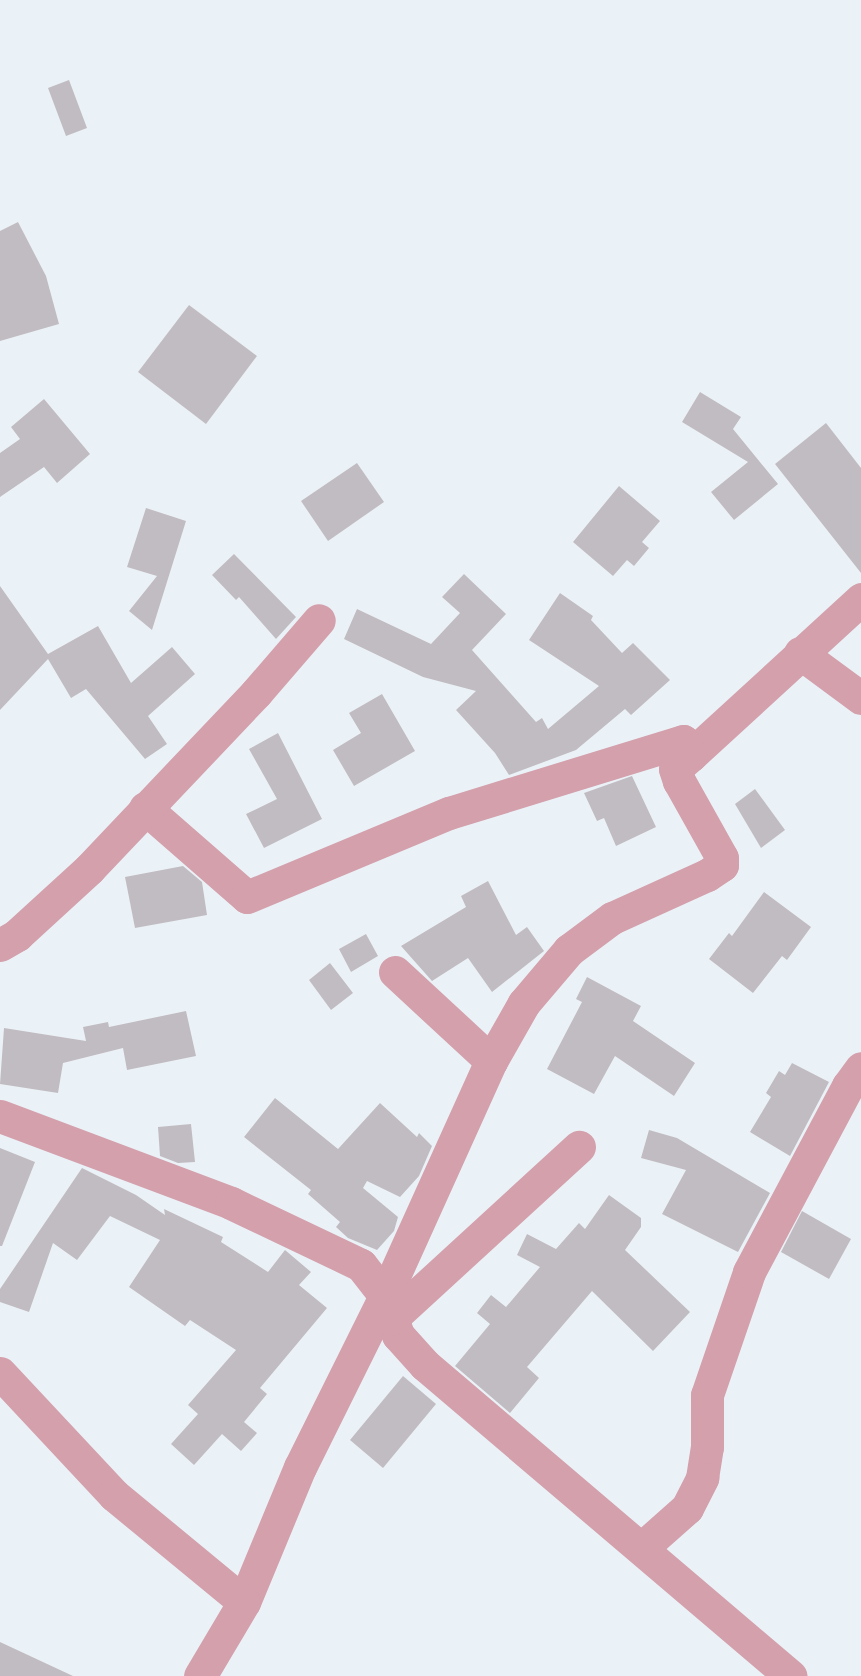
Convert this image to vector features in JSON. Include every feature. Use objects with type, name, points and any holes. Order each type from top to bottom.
[{"type":"street","points":[[200,1676],[244,1602],[300,1467],[388,1307],[490,1061],[524,1003],[569,950],[612,918],[667,896],[722,865],[720,848],[675,769],[861,599]]},
{"type":"street","points":[[0,945],[17,935],[89,869],[256,693],[319,620]]},
{"type":"street","points":[[800,653],[861,698]]},
{"type":"street","points":[[145,808],[247,897],[449,813],[683,741],[691,755]]},
{"type":"street","points":[[395,972],[490,1061]]},
{"type":"street","points":[[643,1547],[687,1508],[702,1479],[707,1447],[707,1395],[741,1292],[848,1086],[861,1068]]},
{"type":"street","points":[[0,1116],[231,1203],[361,1265],[388,1307],[398,1335],[425,1365],[643,1547],[790,1676]]},
{"type":"street","points":[[388,1307],[579,1147]]},
{"type":"street","points":[[0,1373],[114,1495],[244,1602]]},
{"type":"building","points":[[69,80],[87,128],[66,136],[48,88]]},
{"type":"building","points":[[18,222],[46,276],[59,324],[0,341],[0,231]]},
{"type":"building","points":[[189,305],[257,356],[206,424],[138,372]]},
{"type":"building","points":[[700,392],[741,417],[733,429],[778,484],[734,520],[711,492],[748,462],[682,422]]},
{"type":"building","points":[[44,399],[90,454],[57,483],[44,467],[0,497],[0,453],[20,439],[11,427]]},
{"type":"building","points":[[826,423],[861,468],[861,573],[775,464]]},
{"type":"building","points":[[357,463],[384,502],[328,541],[301,501]]},
{"type":"building","points":[[619,486],[660,521],[642,542],[649,548],[634,566],[627,560],[613,576],[573,542]]},
{"type":"building","points":[[146,508],[186,521],[152,630],[129,611],[157,576],[127,567]]},
{"type":"building","points":[[234,554],[296,617],[276,639],[239,597],[236,600],[212,575]]},
{"type":"building","points":[[464,574],[506,614],[472,650],[536,722],[542,718],[548,729],[599,686],[529,640],[560,593],[593,616],[591,620],[622,653],[633,643],[670,680],[631,715],[625,709],[576,750],[509,775],[495,753],[456,710],[476,691],[423,677],[344,639],[357,609],[431,644],[460,613],[442,597]]},
{"type":"building","points":[[0,586],[48,654],[98,626],[131,683],[172,647],[195,674],[148,716],[167,744],[145,759],[86,689],[71,698],[48,659],[0,710]]},
{"type":"building","points":[[382,694],[415,751],[354,786],[333,750],[361,733],[349,713]]},
{"type":"building","points":[[278,733],[322,819],[264,848],[246,814],[277,799],[249,749]]},
{"type":"building","points":[[632,776],[656,827],[616,846],[604,818],[597,821],[584,793]]},
{"type":"building","points":[[755,789],[785,830],[761,848],[735,804]]},
{"type":"building","points":[[183,866],[202,882],[207,915],[135,928],[125,877]]},
{"type":"building","points":[[488,881],[516,935],[527,927],[544,951],[492,992],[468,958],[432,981],[401,946],[466,907],[461,896]]},
{"type":"building","points":[[764,892],[811,927],[787,960],[782,956],[753,993],[709,959],[729,933],[732,936]]},
{"type":"building","points":[[366,934],[378,956],[351,972],[339,949]]},
{"type":"building","points":[[330,963],[353,993],[331,1010],[309,980]]},
{"type":"building","points":[[587,977],[641,1006],[633,1021],[695,1063],[674,1096],[615,1056],[594,1094],[547,1069],[582,1002],[576,999]]},
{"type":"building","points":[[186,1011],[196,1056],[127,1070],[123,1048],[63,1063],[58,1093],[0,1084],[4,1028],[86,1041],[83,1027],[108,1022],[109,1027]]},
{"type":"building","points":[[792,1063],[829,1082],[790,1156],[750,1132],[771,1097],[766,1093],[779,1071],[785,1075]]},
{"type":"building","points":[[275,1098],[338,1149],[380,1103],[417,1137],[419,1133],[432,1146],[419,1176],[400,1197],[367,1181],[363,1188],[398,1217],[394,1231],[377,1250],[348,1238],[336,1227],[340,1222],[308,1194],[311,1190],[244,1137]]},
{"type":"building","points":[[191,1124],[195,1162],[178,1163],[160,1156],[158,1127]]},
{"type":"building","points":[[649,1130],[677,1138],[770,1193],[738,1252],[662,1214],[686,1170],[641,1158]]},
{"type":"building","points":[[0,1148],[35,1162],[2,1246],[0,1246]]},
{"type":"building","points":[[82,1168],[136,1195],[165,1215],[164,1209],[223,1237],[221,1242],[268,1272],[285,1250],[311,1272],[299,1285],[327,1308],[260,1388],[267,1394],[244,1422],[257,1433],[241,1451],[222,1434],[194,1465],[171,1444],[198,1414],[188,1405],[236,1350],[190,1320],[185,1326],[129,1287],[160,1240],[110,1216],[77,1260],[53,1243],[29,1312],[0,1302],[0,1289]]},
{"type":"building","points":[[609,1195],[641,1218],[641,1227],[625,1250],[690,1312],[653,1351],[592,1291],[527,1367],[539,1378],[510,1413],[455,1366],[490,1324],[477,1313],[491,1295],[506,1307],[540,1267],[517,1255],[527,1234],[556,1249],[579,1223],[585,1229]]},
{"type":"building","points":[[802,1211],[851,1239],[829,1279],[781,1252]]},
{"type":"building","points":[[403,1376],[436,1404],[383,1468],[350,1440]]},
{"type":"building","points":[[0,1642],[73,1676],[0,1676]]}]
